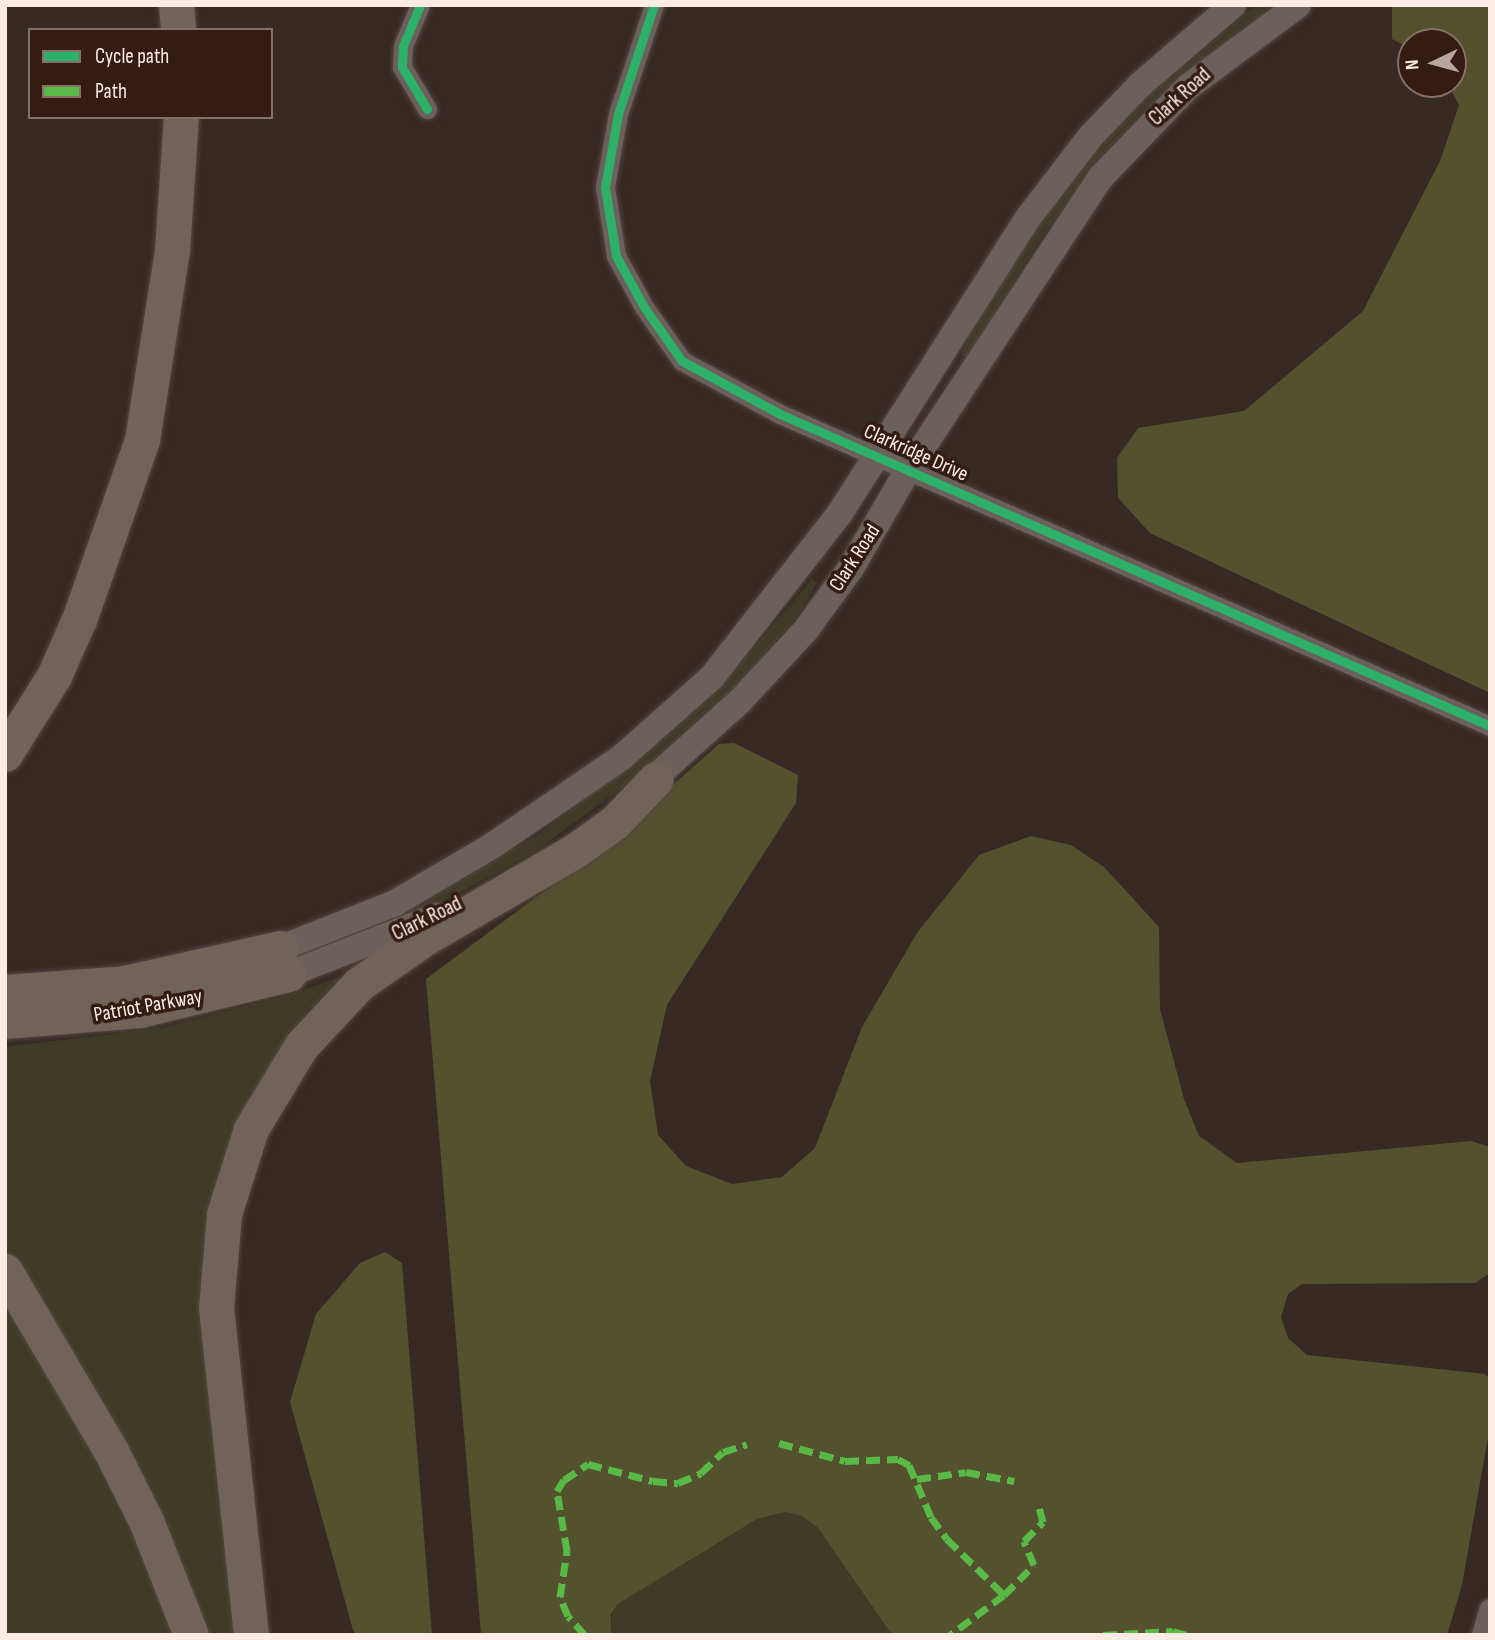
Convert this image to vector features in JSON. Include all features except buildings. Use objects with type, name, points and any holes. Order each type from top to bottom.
[{"type":"highway","points":[[176,5],[178,28]]},
{"type":"highway","points":[[13,745],[80,617],[142,440],[172,251],[181,119]]},
{"type":"highway","points":[[251,1635],[217,1331],[223,1226],[239,1163],[262,1107],[301,1046],[342,999],[402,952],[584,845],[633,806],[656,779]]},
{"type":"highway","name":"Patriot Parkway","points":[[5,992],[124,983],[285,961]]},
{"type":"highway","name":"Patriot Parkway","points":[[5,1021],[140,1010],[285,961]]},
{"type":"highway","points":[[5,1271],[110,1449],[147,1522],[191,1635]]},
{"type":"main road","name":"Clark Road","points":[[285,961],[395,903],[495,844],[622,757],[696,692],[736,649],[879,454],[1028,218],[1091,136],[1140,85],[1233,5]]},
{"type":"main road","name":"Clark Road","points":[[285,961],[352,953],[458,905],[585,831],[656,779],[739,702],[804,631],[851,568],[909,468],[1100,178],[1188,87],[1298,5]]},
{"type":"street","points":[[420,5],[403,46],[402,67],[427,110]]},
{"type":"street","name":"Clarkridge Drive","points":[[654,5],[618,114],[605,187],[616,257],[644,307],[682,361],[780,414],[879,454],[1490,726]]},
{"type":"street","points":[[1483,1635],[1490,1610]]},
{"type":"shaded area","points":[[1256,5],[1274,5],[1181,77],[1112,145],[1041,238],[966,358],[961,355],[973,326],[1064,186],[1128,112]]},
{"type":"shaded area","points":[[1490,5],[1490,693],[1150,533],[1118,498],[1117,458],[1138,428],[1244,411],[1363,311],[1440,161],[1459,105],[1455,98],[1467,98],[1467,28],[1397,28],[1397,42],[1392,39],[1392,6]]},
{"type":"shaded area","points":[[812,579],[817,583],[796,618],[741,682],[633,780],[534,852],[427,911],[422,900],[538,835],[667,736],[736,669]]},
{"type":"shaded area","points":[[734,743],[798,775],[796,803],[667,1005],[650,1081],[658,1135],[686,1166],[732,1184],[782,1177],[815,1148],[862,1027],[917,933],[979,855],[1031,836],[1071,845],[1104,867],[1159,927],[1160,1009],[1184,1099],[1199,1136],[1237,1163],[1471,1141],[1490,1147],[1490,1273],[1475,1283],[1302,1284],[1288,1294],[1281,1317],[1288,1338],[1307,1355],[1485,1374],[1490,1379],[1490,1426],[1462,1585],[1447,1635],[892,1635],[818,1528],[802,1516],[785,1512],[757,1519],[618,1604],[611,1614],[611,1635],[481,1635],[426,979],[597,852],[719,744]]},
{"type":"shaded area","points":[[345,975],[221,1187],[241,1635],[204,1635],[52,1321],[5,1250],[5,1047],[161,1028],[289,995]]},
{"type":"shaded area","points":[[385,1252],[402,1263],[432,1635],[356,1635],[290,1402],[316,1314],[360,1263]]},
{"type":"shaded area","points":[[5,1296],[100,1457],[177,1635],[5,1635]]},
{"type":"shaded area","points":[[785,1512],[802,1516],[818,1528],[892,1635],[611,1635],[612,1614],[618,1604],[757,1519]]},
{"type":"marked path","points":[[779,1443],[845,1461],[898,1459],[909,1465],[931,1517],[947,1539],[1004,1595],[950,1635]]},
{"type":"marked path","points":[[585,1635],[568,1616],[560,1597],[567,1551],[557,1491],[564,1480],[588,1464],[653,1481],[678,1483],[701,1473],[723,1452],[747,1444]]},
{"type":"marked path","points":[[917,1479],[966,1472],[1014,1481]]},
{"type":"marked path","points":[[1004,1595],[1034,1565],[1024,1541],[1043,1522],[1038,1503]]},
{"type":"marked path","points":[[1103,1635],[1173,1631],[1187,1635]]},
{"type":"cycle path","points":[[420,5],[403,46],[402,67],[427,109]]},
{"type":"cycle path","points":[[654,5],[618,114],[605,187],[616,256],[644,307],[682,361],[780,414],[1490,726]]}]
